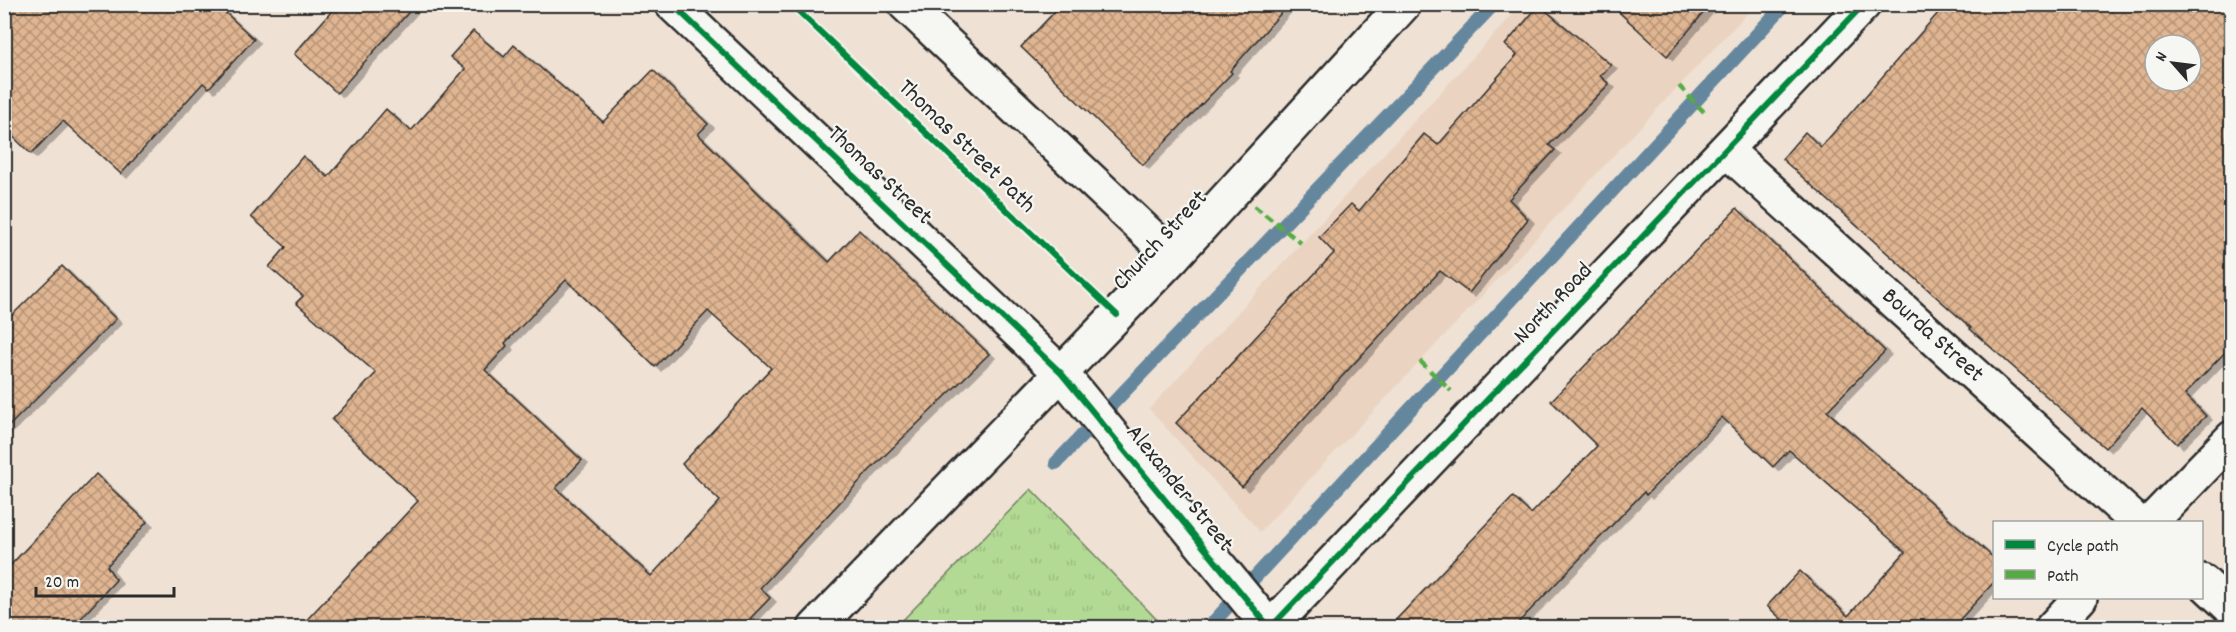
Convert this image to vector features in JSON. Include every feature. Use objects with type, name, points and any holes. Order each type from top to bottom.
[{"type":"street","name":"Thomas Street","points":[[672,4],[1061,373]]},
{"type":"street","points":[[905,4],[1173,256]]},
{"type":"street","name":"Church Street","points":[[815,627],[1173,256],[1404,4]]},
{"type":"street","name":"North Road","points":[[1270,627],[1864,4]]},
{"type":"street","name":"Bourda Street","points":[[1726,150],[2136,521]]},
{"type":"street","name":"Alexander Street","points":[[1061,373],[1270,627]]},
{"type":"street","points":[[2152,521],[2232,438]]},
{"type":"street","points":[[2203,582],[2232,609]]},
{"type":"street","points":[[2052,627],[2078,599]]},
{"type":"shaded area","points":[[1521,5],[1755,5],[1260,532],[1149,409]]},
{"type":"green space","points":[[1031,489],[1164,627],[896,627]]},
{"type":"building","points":[[4,4],[216,4],[254,39],[209,88],[203,83],[121,174],[63,121],[31,154],[4,128]]},
{"type":"building","points":[[338,4],[416,4],[337,93],[294,54]]},
{"type":"building","points":[[1062,4],[1289,4],[1230,71],[1232,73],[1143,165],[1021,47]]},
{"type":"building","points":[[1610,4],[1711,4],[1667,56]]},
{"type":"building","points":[[1946,4],[2232,4],[2232,345],[2185,394],[2206,416],[2177,444],[2142,408],[2105,448],[1782,159],[1805,132],[1821,147]]},
{"type":"building","points":[[1539,5],[1611,65],[1600,76],[1609,84],[1549,145],[1555,150],[1509,199],[1528,219],[1469,293],[1440,271],[1242,487],[1176,423],[1334,253],[1319,237],[1351,204],[1359,211],[1424,134],[1438,145],[1517,55],[1505,45]]},
{"type":"building","points":[[473,31],[504,57],[514,45],[603,122],[653,70],[708,124],[698,134],[829,262],[859,230],[989,354],[870,470],[760,588],[770,598],[742,627],[300,627],[418,501],[332,420],[376,373],[296,303],[303,296],[269,267],[286,247],[251,217],[303,156],[328,177],[386,109],[411,131],[465,69],[450,57]],"holes":[[[566,280],[655,367],[708,311],[771,368],[682,464],[720,501],[651,576],[556,488],[582,460],[485,370],[507,346],[505,343]]]},
{"type":"building","points":[[1737,208],[1885,351],[1827,411],[1993,557],[1993,583],[1953,627],[1790,627],[1767,606],[1800,571],[1848,616],[1905,552],[1789,450],[1773,467],[1722,417],[1646,495],[1644,492],[1514,627],[1389,627],[1513,497],[1531,514],[1597,446],[1551,401]]},
{"type":"building","points":[[62,266],[116,319],[4,431],[4,323]]},
{"type":"building","points":[[96,474],[147,522],[107,566],[116,580],[73,627],[4,627],[4,572]]},
{"type":"waterway","points":[[1056,463],[1494,4]]},
{"type":"waterway","points":[[1208,628],[1785,4]]},
{"type":"marked path","points":[[1679,86],[1705,113]]},
{"type":"marked path","points":[[1254,206],[1301,243]]},
{"type":"marked path","points":[[1420,361],[1451,391]]},
{"type":"cycle path","points":[[672,4],[1061,373],[1270,628]]},
{"type":"cycle path","name":"Thomas Street Path","points":[[791,4],[1117,315]]},
{"type":"cycle path","points":[[1270,628],[1864,4]]}]
